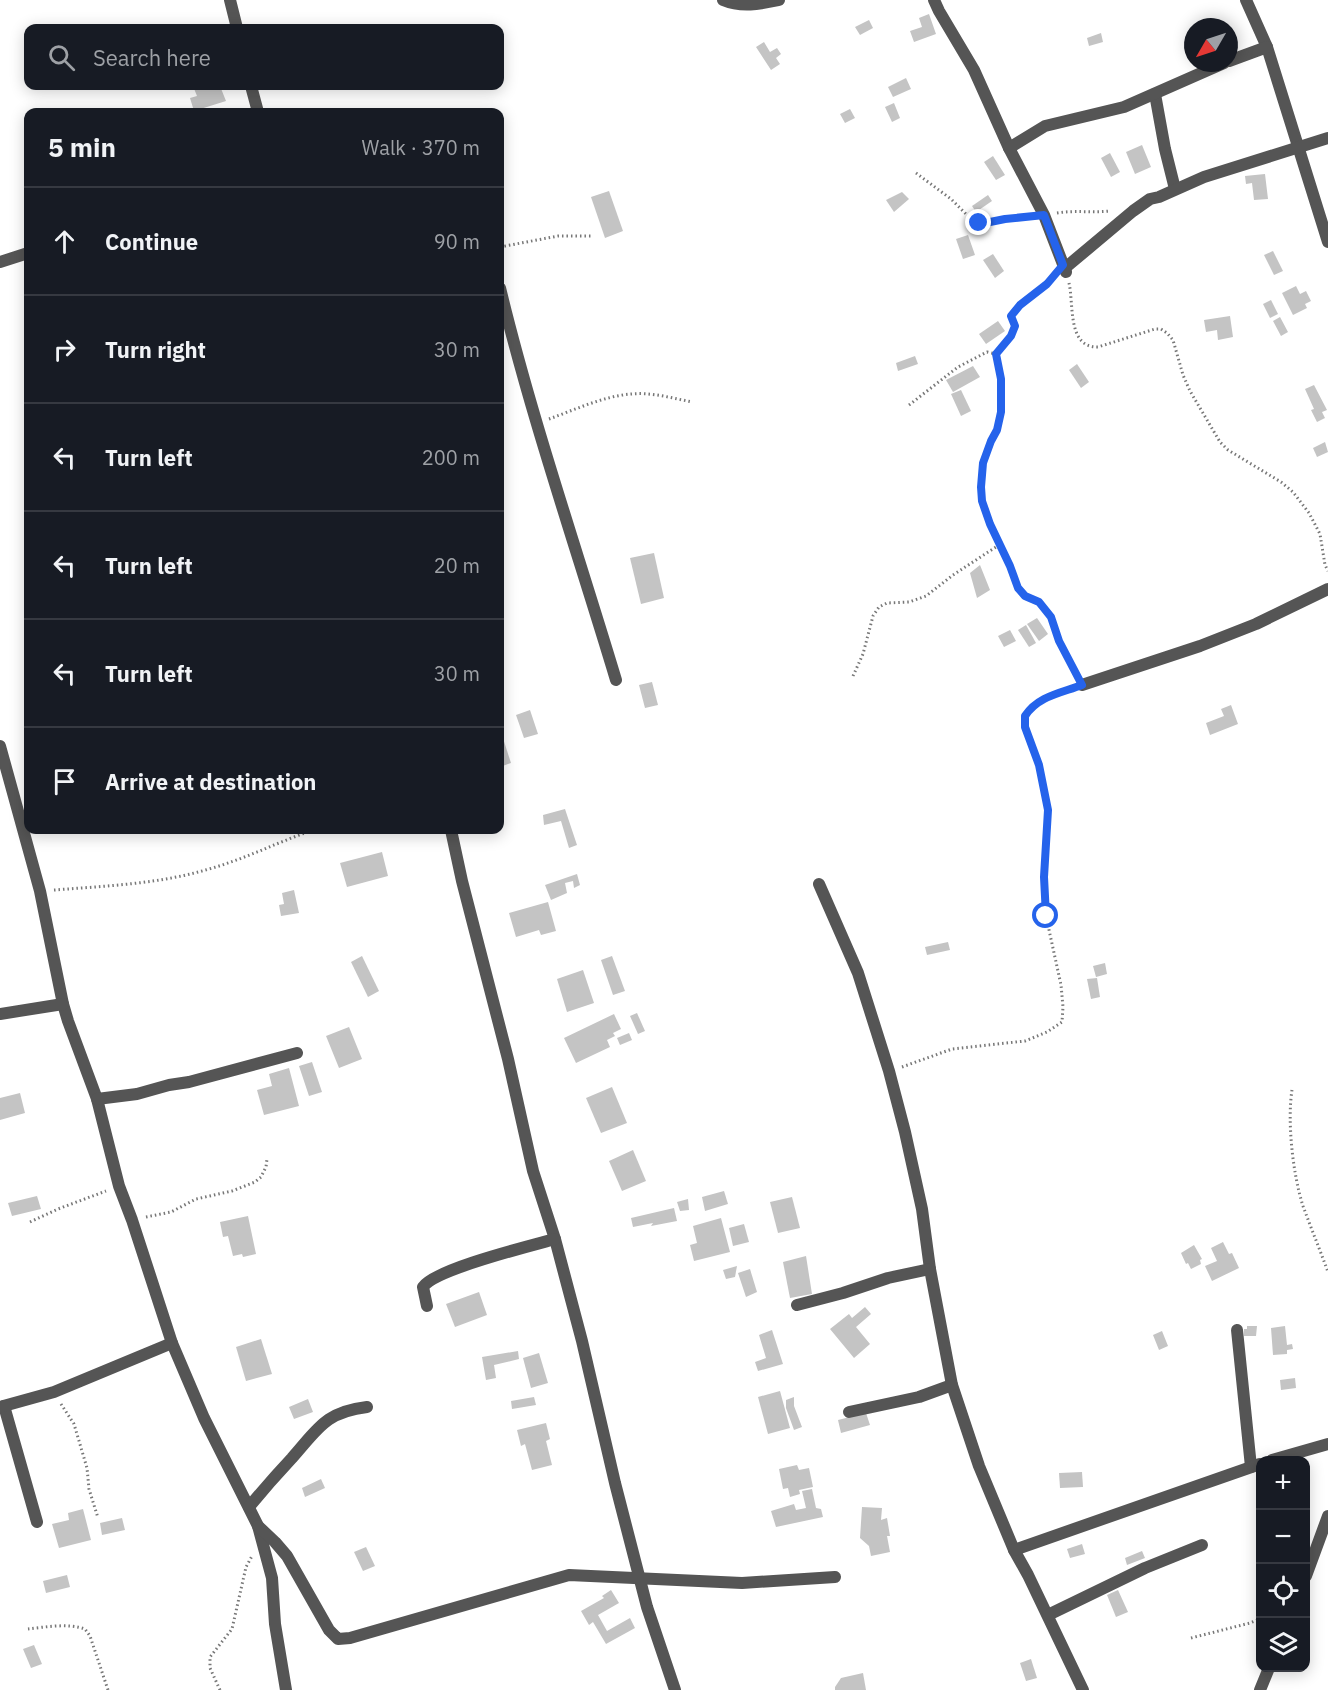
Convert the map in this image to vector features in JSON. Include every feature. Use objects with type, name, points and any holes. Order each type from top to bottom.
[{"type":"street","points":[[230,0],[236,24]]},
{"type":"street","points":[[723,0],[743,6],[779,0]]},
{"type":"street","points":[[934,0],[974,70],[1009,148],[1044,215],[1065,268],[1133,211],[1150,200],[1204,177],[1328,138]]},
{"type":"street","points":[[1245,0],[1266,48],[1328,242]]},
{"type":"street","points":[[1238,58],[1266,48]]},
{"type":"street","points":[[1009,148],[1045,126],[1124,107],[1204,72]]},
{"type":"street","points":[[253,90],[257,108]]},
{"type":"street","points":[[1155,94],[1175,189]]},
{"type":"street","points":[[0,262],[24,254]]},
{"type":"street","points":[[504,303],[536,424],[616,680]]},
{"type":"street","points":[[1082,685],[1189,650],[1256,624],[1328,589]]},
{"type":"street","points":[[0,746],[24,833]]},
{"type":"street","points":[[24,834],[40,891],[63,1004],[97,1099],[119,1186],[172,1342],[204,1418],[258,1526],[272,1578],[275,1624],[286,1690]]},
{"type":"street","points":[[452,834],[508,1059],[533,1171],[555,1239],[582,1341],[646,1608],[675,1690]]},
{"type":"street","points":[[819,884],[858,973],[889,1071],[922,1209],[930,1269],[952,1385],[979,1466],[1014,1550],[1083,1690]]},
{"type":"street","points":[[0,1014],[63,1004]]},
{"type":"street","points":[[97,1099],[137,1094],[297,1053]]},
{"type":"street","points":[[428,1306],[423,1287],[432,1279],[493,1256],[555,1239]]},
{"type":"street","points":[[797,1305],[888,1278],[930,1269]]},
{"type":"street","points":[[1014,1550],[1256,1465],[1237,1330]]},
{"type":"street","points":[[37,1522],[2,1407],[54,1392],[172,1342]]},
{"type":"street","points":[[849,1412],[919,1397],[952,1385]]},
{"type":"street","points":[[249,1508],[307,1438],[323,1424],[342,1412],[367,1407]]},
{"type":"street","points":[[1288,1456],[1328,1444]]},
{"type":"street","points":[[1310,1564],[1328,1516]]},
{"type":"street","points":[[258,1526],[287,1556],[329,1630],[338,1639],[350,1638],[569,1575],[742,1583],[835,1577]]},
{"type":"street","points":[[1048,1615],[1145,1568],[1203,1545]]},
{"type":"street","points":[[1260,1690],[1267,1672]]},
{"type":"path","points":[[916,173],[951,199],[971,219],[979,223],[1068,211],[1095,213],[1133,211]]},
{"type":"path","points":[[504,246],[558,236],[593,236]]},
{"type":"path","points":[[996,354],[1011,336],[1015,326],[1011,316],[1020,305],[1065,268],[1071,291],[1076,331],[1085,343],[1098,347],[1155,329],[1164,330],[1170,336],[1190,392],[1220,442],[1228,450],[1266,471],[1293,492],[1309,513],[1322,540],[1325,565],[1328,571]]},
{"type":"path","points":[[909,405],[958,367],[987,352],[996,354]]},
{"type":"path","points":[[889,1071],[952,1049],[1024,1041],[1047,1032],[1062,1022],[1061,985],[1046,916],[1044,877],[1048,810],[1039,765],[1025,727],[1025,716],[1036,703],[1054,694],[1082,685],[1059,641],[1051,617],[1039,602],[1025,596],[1018,588],[982,501],[983,463],[997,430],[1001,412],[1001,379],[996,354]]},
{"type":"path","points":[[536,424],[617,396],[646,394],[692,402]]},
{"type":"path","points":[[853,676],[863,654],[873,616],[879,608],[887,603],[909,602],[926,596],[999,545]]},
{"type":"path","points":[[40,891],[132,884],[191,873],[240,859],[303,834]]},
{"type":"path","points":[[1292,1090],[1290,1105],[1293,1154],[1299,1187],[1328,1272]]},
{"type":"path","points":[[132,1220],[171,1212],[196,1199],[232,1191],[255,1182],[266,1167],[267,1159]]},
{"type":"path","points":[[30,1222],[71,1203],[119,1186]]},
{"type":"path","points":[[54,1392],[74,1424],[98,1518]]},
{"type":"path","points":[[220,1690],[210,1668],[210,1657],[232,1629],[246,1567],[250,1557],[263,1546]]},
{"type":"path","points":[[1191,1638],[1256,1621]]},
{"type":"path","points":[[28,1629],[78,1627],[86,1629],[108,1690]]},
{"type":"building","points":[[929,14],[936,34],[914,42],[910,31],[922,27],[919,18]]},
{"type":"building","points":[[869,20],[873,28],[860,35],[855,27]]},
{"type":"building","points":[[1101,33],[1103,42],[1089,46],[1087,38]]},
{"type":"building","points":[[764,42],[770,52],[777,48],[781,54],[776,58],[780,64],[771,70],[756,47]]},
{"type":"building","points":[[906,78],[911,89],[893,97],[888,87]]},
{"type":"building","points":[[195,90],[222,90],[226,101],[204,108],[193,108],[190,98],[197,96]]},
{"type":"building","points":[[894,103],[900,118],[892,122],[885,107]]},
{"type":"building","points":[[850,109],[855,118],[845,123],[840,114]]},
{"type":"building","points":[[1142,145],[1151,167],[1135,174],[1126,152]]},
{"type":"building","points":[[1110,153],[1120,172],[1111,177],[1101,158]]},
{"type":"building","points":[[993,156],[1005,175],[996,180],[984,162]]},
{"type":"building","points":[[1265,174],[1268,199],[1254,200],[1252,183],[1246,184],[1245,176]]},
{"type":"building","points":[[609,191],[623,231],[605,238],[591,197]]},
{"type":"building","points":[[902,192],[909,199],[894,212],[886,200]]},
{"type":"building","points":[[988,195],[992,201],[976,212],[972,206]]},
{"type":"building","points":[[968,235],[975,255],[963,259],[956,239]]},
{"type":"building","points":[[1273,251],[1283,271],[1274,275],[1264,255]]},
{"type":"building","points":[[993,254],[1004,271],[995,278],[983,260]]},
{"type":"building","points":[[1296,286],[1300,294],[1306,291],[1311,301],[1305,304],[1307,308],[1293,315],[1282,293]]},
{"type":"building","points":[[1271,300],[1278,314],[1270,318],[1263,304]]},
{"type":"building","points":[[1230,316],[1233,337],[1218,340],[1217,330],[1206,332],[1204,320]]},
{"type":"building","points":[[1280,317],[1288,332],[1281,336],[1273,321]]},
{"type":"building","points":[[998,321],[1005,331],[986,344],[979,334]]},
{"type":"building","points":[[915,356],[918,364],[898,371],[896,363]]},
{"type":"building","points":[[1077,364],[1089,382],[1081,388],[1069,370]]},
{"type":"building","points":[[973,366],[980,377],[953,392],[946,380]]},
{"type":"building","points":[[1314,385],[1327,410],[1322,412],[1325,418],[1317,422],[1305,389]]},
{"type":"building","points":[[961,390],[971,411],[961,416],[951,394]]},
{"type":"building","points":[[1325,442],[1328,452],[1317,457],[1313,448]]},
{"type":"building","points":[[654,553],[664,598],[641,604],[630,558]]},
{"type":"building","points":[[980,565],[990,590],[977,598],[970,573]]},
{"type":"building","points":[[1037,618],[1048,634],[1039,641],[1027,624]]},
{"type":"building","points":[[1026,625],[1036,643],[1029,647],[1018,630]]},
{"type":"building","points":[[1010,630],[1016,641],[1004,647],[998,636]]},
{"type":"building","points":[[652,682],[658,705],[645,708],[639,685]]},
{"type":"building","points":[[1231,705],[1238,724],[1210,735],[1206,723],[1224,716],[1221,709]]},
{"type":"building","points":[[530,710],[538,734],[524,738],[516,715]]},
{"type":"building","points":[[504,741],[511,763],[504,766]]},
{"type":"building","points":[[565,809],[577,845],[569,848],[561,821],[544,825],[543,815]]},
{"type":"building","points":[[382,852],[388,876],[347,887],[340,863]]},
{"type":"building","points":[[577,874],[580,885],[574,888],[573,881],[565,883],[567,893],[551,900],[545,885]]},
{"type":"building","points":[[294,890],[299,913],[281,916],[279,905],[284,904],[282,893]]},
{"type":"building","points":[[548,902],[556,931],[541,935],[539,930],[516,937],[509,913]]},
{"type":"building","points":[[948,942],[950,950],[927,955],[925,947]]},
{"type":"building","points":[[362,956],[379,991],[368,997],[351,962]]},
{"type":"building","points":[[612,956],[625,991],[613,995],[601,960]]},
{"type":"building","points":[[1105,963],[1107,974],[1096,977],[1093,966]]},
{"type":"building","points":[[583,970],[594,1003],[567,1012],[557,979]]},
{"type":"building","points":[[1097,978],[1100,997],[1091,999],[1087,979]]},
{"type":"building","points":[[637,1013],[645,1031],[638,1034],[630,1016]]},
{"type":"building","points":[[614,1014],[621,1029],[607,1040],[610,1047],[576,1063],[564,1038]]},
{"type":"building","points":[[349,1027],[362,1059],[339,1068],[326,1036]]},
{"type":"building","points":[[629,1033],[632,1040],[620,1045],[617,1038]]},
{"type":"building","points":[[312,1062],[322,1092],[309,1096],[299,1066]]},
{"type":"building","points":[[289,1068],[299,1106],[264,1115],[257,1090],[272,1086],[269,1074]]},
{"type":"building","points":[[612,1087],[627,1123],[601,1133],[586,1098]]},
{"type":"building","points":[[20,1093],[25,1113],[0,1120],[0,1098]]},
{"type":"building","points":[[633,1150],[646,1181],[622,1191],[609,1161]]},
{"type":"building","points":[[724,1191],[728,1204],[705,1211],[702,1197]]},
{"type":"building","points":[[37,1196],[41,1209],[12,1216],[8,1203]]},
{"type":"building","points":[[792,1197],[800,1228],[778,1233],[770,1202]]},
{"type":"building","points":[[688,1199],[689,1210],[680,1211],[677,1202]]},
{"type":"building","points":[[674,1208],[677,1221],[633,1227],[631,1218]]},
{"type":"building","points":[[248,1216],[256,1254],[243,1257],[242,1254],[233,1256],[228,1236],[223,1237],[220,1222]]},
{"type":"building","points":[[721,1218],[730,1252],[694,1261],[690,1245],[697,1243],[693,1226]]},
{"type":"building","points":[[744,1224],[749,1242],[733,1246],[729,1228]]},
{"type":"building","points":[[1223,1242],[1229,1254],[1232,1253],[1239,1268],[1212,1281],[1205,1266],[1217,1261],[1211,1248]]},
{"type":"building","points":[[1194,1245],[1202,1259],[1201,1264],[1191,1269],[1181,1253]]},
{"type":"building","points":[[806,1256],[812,1294],[790,1298],[783,1262]]},
{"type":"building","points":[[737,1266],[735,1277],[726,1279],[723,1270]]},
{"type":"building","points":[[750,1269],[757,1292],[746,1297],[738,1273]]},
{"type":"building","points":[[479,1292],[487,1315],[455,1327],[446,1304]]},
{"type":"building","points":[[865,1307],[871,1314],[856,1327],[870,1344],[854,1358],[830,1329],[849,1314],[852,1318]]},
{"type":"building","points":[[1247,1326],[1257,1326],[1256,1336],[1244,1336],[1244,1329],[1247,1329]]},
{"type":"building","points":[[1285,1326],[1287,1345],[1292,1344],[1293,1349],[1287,1350],[1287,1354],[1273,1355],[1271,1328]]},
{"type":"building","points":[[772,1330],[783,1364],[758,1371],[755,1362],[766,1358],[759,1335]]},
{"type":"building","points":[[1162,1331],[1168,1346],[1159,1350],[1153,1335]]},
{"type":"building","points":[[261,1339],[272,1374],[246,1381],[236,1347]]},
{"type":"building","points":[[518,1351],[519,1359],[494,1365],[496,1378],[486,1380],[482,1357]]},
{"type":"building","points":[[539,1353],[548,1383],[531,1388],[523,1358]]},
{"type":"building","points":[[1295,1378],[1296,1388],[1281,1390],[1280,1380]]},
{"type":"building","points":[[780,1391],[790,1428],[768,1434],[758,1397]]},
{"type":"building","points":[[534,1397],[536,1405],[512,1409],[511,1401]]},
{"type":"building","points":[[794,1397],[794,1406],[802,1427],[794,1430],[786,1408],[786,1400]]},
{"type":"building","points":[[308,1399],[313,1412],[294,1419],[289,1407]]},
{"type":"building","points":[[866,1413],[870,1425],[841,1433],[838,1420]]},
{"type":"building","points":[[546,1423],[550,1439],[546,1441],[552,1465],[532,1470],[525,1444],[521,1446],[517,1430]]},
{"type":"building","points":[[797,1465],[799,1470],[809,1468],[813,1487],[799,1490],[800,1494],[790,1497],[788,1488],[783,1489],[779,1469]]},
{"type":"building","points":[[1082,1472],[1083,1487],[1060,1488],[1059,1473]]},
{"type":"building","points":[[321,1479],[325,1488],[305,1497],[302,1488]]},
{"type":"building","points":[[812,1489],[816,1508],[821,1509],[823,1517],[776,1527],[771,1511],[794,1504],[796,1510],[806,1508],[802,1491]]},
{"type":"building","points":[[862,1507],[882,1508],[881,1520],[887,1518],[890,1552],[871,1556],[869,1546],[860,1538]]},
{"type":"building","points":[[83,1509],[91,1540],[59,1548],[52,1524],[69,1520],[68,1513]]},
{"type":"building","points":[[122,1518],[125,1530],[102,1535],[100,1523]]},
{"type":"building","points":[[1082,1544],[1085,1554],[1070,1558],[1067,1549]]},
{"type":"building","points":[[366,1547],[375,1566],[363,1571],[354,1552]]},
{"type":"building","points":[[1142,1551],[1145,1558],[1127,1565],[1125,1558]]},
{"type":"building","points":[[67,1575],[70,1587],[46,1593],[43,1581]]},
{"type":"building","points":[[611,1590],[619,1603],[598,1615],[607,1631],[630,1618],[635,1628],[606,1644],[593,1622],[589,1625],[581,1611],[604,1598],[602,1596]]},
{"type":"building","points":[[1118,1590],[1128,1612],[1116,1617],[1107,1595]]},
{"type":"building","points":[[34,1645],[42,1664],[31,1668],[23,1649]]},
{"type":"building","points":[[1031,1659],[1037,1678],[1026,1681],[1020,1663]]},
{"type":"building","points":[[863,1673],[866,1690],[835,1690],[841,1678]]},
{"type":"route","points":[[979,223],[1044,215],[1063,265],[1047,284],[1020,305],[1011,316],[1015,326],[1011,336],[996,354],[1001,379],[1001,412],[997,430],[983,463],[981,478],[982,501],[1018,588],[1025,596],[1039,602],[1051,617],[1059,641],[1082,685],[1054,694],[1036,703],[1025,716],[1025,727],[1039,765],[1048,810],[1044,877],[1046,916]]}]
